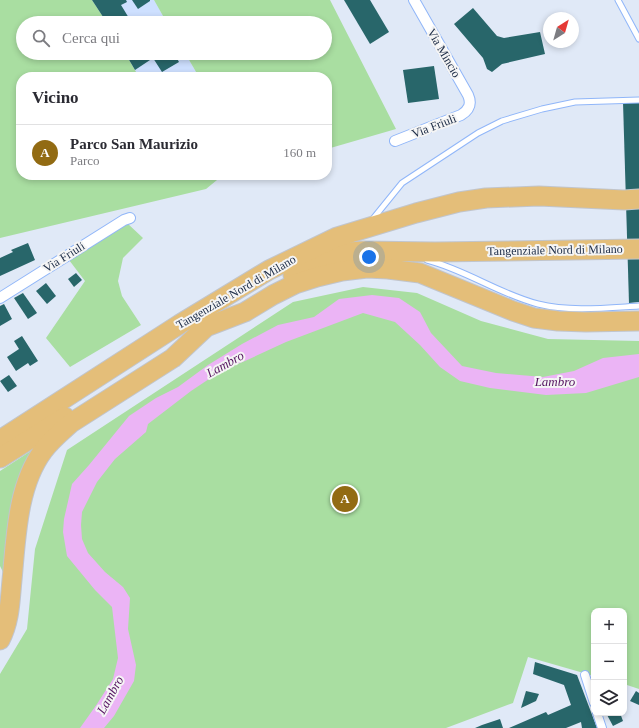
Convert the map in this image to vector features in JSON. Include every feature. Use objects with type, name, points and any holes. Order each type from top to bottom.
[{"type":"highway","name":"Tangenziale Nord di Milano","points":[[0,440],[268,270],[337,237],[416,212],[459,202],[486,198],[538,196],[624,200],[639,199]]},
{"type":"highway","name":"Tangenziale Nord di Milano","points":[[0,458],[258,293],[316,263],[335,256],[349,252],[393,250],[435,252],[639,249]]},
{"type":"highway","points":[[0,640],[9,613],[21,507],[26,486],[42,452],[56,435],[71,423],[173,358],[206,327],[245,312],[295,284],[342,271],[367,268],[420,273],[534,318],[586,322],[639,321]]},
{"type":"highway","points":[[0,580],[2,596],[0,621]]},
{"type":"street","name":"Via Mincio","points":[[414,0],[468,95],[470,106]]},
{"type":"street","name":"Via Friuli","points":[[395,141],[461,115],[466,112],[470,106]]},
{"type":"street","name":"Via Friuli","points":[[0,298],[124,220],[130,218]]},
{"type":"street","points":[[585,675],[591,694]]},
{"type":"street","points":[[598,716],[602,728]]},
{"type":"lane","points":[[618,0],[639,39]]},
{"type":"lane","points":[[367,227],[402,183],[478,133],[502,121],[542,109],[575,102],[639,100]]},
{"type":"lane","points":[[393,250],[453,269],[511,295],[538,304],[561,308],[639,306]]},
{"type":"shaded area","points":[[92,0],[154,0],[163,16],[102,16]]},
{"type":"shaded area","points":[[129,60],[189,60],[196,72],[136,72]]},
{"type":"green space","points":[[0,0],[92,0],[102,16],[16,16],[16,60],[129,60],[136,72],[16,72],[16,180],[217,180],[206,189],[0,238]]},
{"type":"green space","points":[[154,0],[330,0],[396,129],[332,148],[332,72],[196,72],[189,60],[332,60],[332,16],[163,16]]},
{"type":"green space","points":[[127,223],[143,238],[123,258],[118,281],[122,296],[141,325],[70,367],[46,338],[85,281],[69,260]]},
{"type":"green space","points":[[363,287],[417,293],[481,321],[548,339],[639,341],[639,689],[627,685],[627,608],[591,608],[591,675],[528,657],[513,703],[446,728],[0,728],[0,674],[27,629],[35,549],[67,450],[293,302]]},
{"type":"green space","points":[[37,447],[5,576],[0,566],[0,471]]},
{"type":"water","name":"Lambro","points":[[372,295],[399,298],[420,312],[431,333],[462,366],[496,373],[543,377],[574,371],[603,358],[639,354],[639,377],[586,393],[546,395],[490,388],[460,381],[440,367],[420,345],[395,322],[363,313],[286,342],[224,369],[191,391],[148,424],[146,432],[115,459],[97,482],[82,512],[82,539],[88,553],[105,572],[123,587],[130,598],[128,629],[136,665],[134,681],[114,716],[104,728],[80,728],[113,679],[118,658],[112,607],[95,590],[67,556],[63,532],[64,519],[72,484],[129,416],[156,398],[178,387],[208,365],[242,344],[278,325],[314,317],[339,299]]},
{"type":"building","points":[[92,0],[126,0],[127,2],[121,5],[128,16],[102,16]]},
{"type":"building","points":[[132,0],[150,0],[150,1],[138,9]]},
{"type":"building","points":[[344,0],[370,0],[389,32],[370,44]]},
{"type":"building","points":[[473,8],[497,36],[504,38],[540,32],[545,54],[502,64],[492,72],[487,69],[483,58],[454,24]]},
{"type":"building","points":[[129,60],[150,60],[135,70]]},
{"type":"building","points":[[154,60],[178,60],[179,62],[162,72]]},
{"type":"building","points":[[434,66],[439,99],[408,103],[403,70]]},
{"type":"building","points":[[639,101],[639,302],[629,303],[623,102]]},
{"type":"building","points":[[28,243],[35,260],[0,276],[0,258],[13,252],[11,250]]},
{"type":"building","points":[[76,273],[82,280],[74,287],[68,279]]},
{"type":"building","points":[[46,283],[56,296],[47,304],[36,291]]},
{"type":"building","points":[[23,293],[37,313],[28,319],[14,298]]},
{"type":"building","points":[[4,304],[12,319],[0,326],[0,306]]},
{"type":"building","points":[[22,336],[38,361],[30,366],[28,363],[16,371],[7,357],[19,349],[14,341]]},
{"type":"building","points":[[9,375],[17,386],[8,392],[0,381]]},
{"type":"building","points":[[535,662],[577,675],[591,712],[591,716],[592,716],[597,728],[582,728],[581,722],[566,728],[509,728],[546,712],[548,715],[571,705],[564,685],[533,674]]},
{"type":"building","points":[[526,691],[539,694],[536,701],[521,708]]},
{"type":"building","points":[[636,691],[639,693],[639,705],[630,701]]},
{"type":"building","points":[[608,716],[621,716],[623,721],[613,726]]},
{"type":"building","points":[[500,719],[503,728],[475,728],[482,725]]},
{"type":"place","name":"Parco San Maurizio","points":[[345,499]]}]
